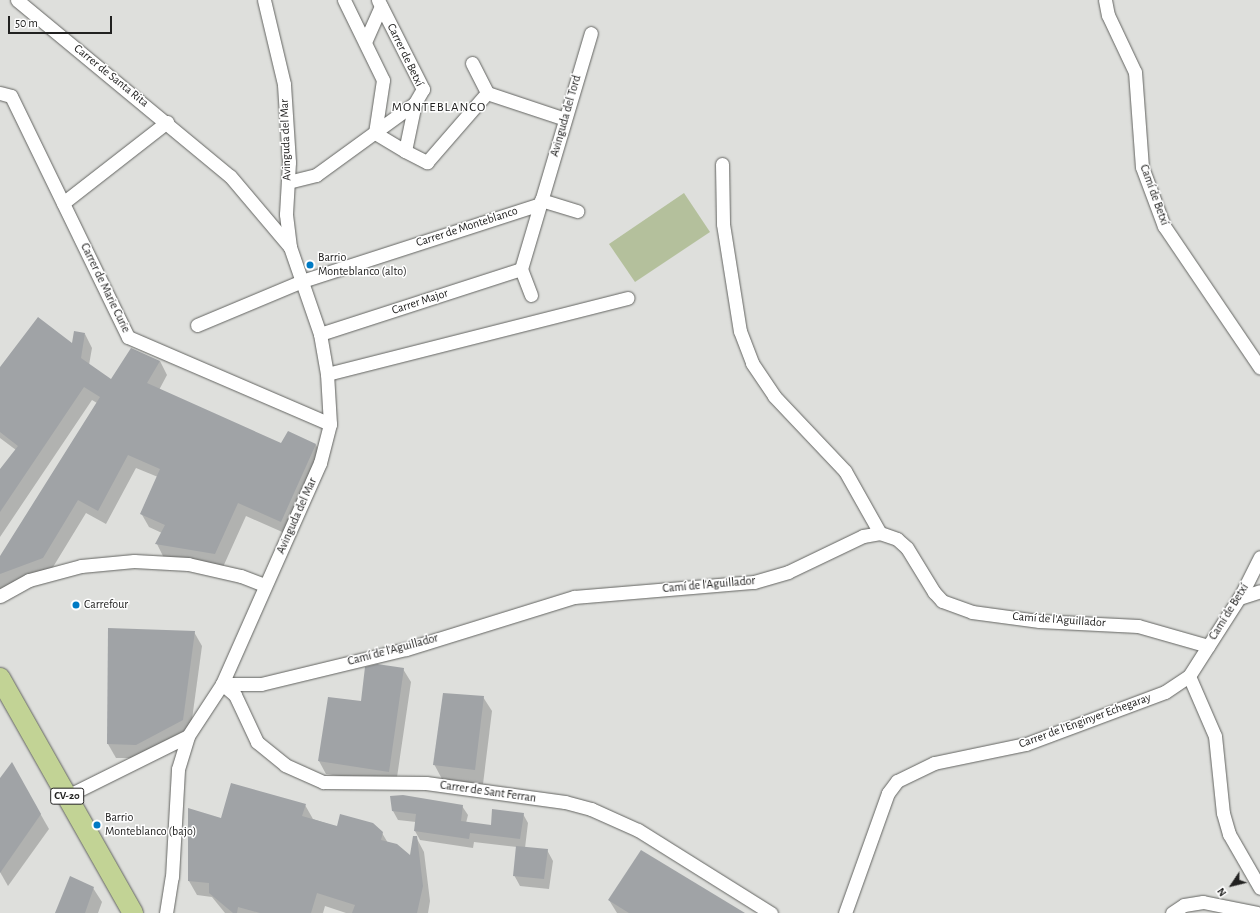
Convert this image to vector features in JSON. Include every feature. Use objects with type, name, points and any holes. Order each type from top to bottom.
[{"type":"main road","name":"CV-20","points":[[0,678],[133,913]]},
{"type":"street","name":"Carrer de Santa Rita","points":[[17,0],[167,122],[230,176],[290,248]]},
{"type":"street","name":"Avinguda del Mar","points":[[166,913],[172,878],[178,769],[188,736],[222,684],[320,463],[330,424],[327,374],[320,334],[290,248],[286,214],[289,162],[284,84],[264,0]]},
{"type":"street","points":[[344,0],[383,80],[375,133],[427,162],[487,93]]},
{"type":"street","name":"Camí de Betxí","points":[[1105,0],[1108,15],[1135,72],[1142,167],[1164,226],[1260,368]]},
{"type":"street","name":"Carrer de Betxí","points":[[365,42],[380,3]]},
{"type":"street","name":"Carrer de Betxí","points":[[380,3],[422,89],[415,103],[405,151]]},
{"type":"street","name":"Avinguda del Tord","points":[[541,202],[591,33]]},
{"type":"street","points":[[472,63],[487,93],[565,119]]},
{"type":"street","name":"Carrer de Marie Curie","points":[[0,93],[12,96],[128,337],[330,424]]},
{"type":"street","name":"Carrer de Betxí","points":[[288,182],[316,175],[415,103]]},
{"type":"street","points":[[63,203],[167,122]]},
{"type":"street","points":[[722,164],[723,224],[740,331],[752,363],[774,396],[845,471],[880,534]]},
{"type":"street","points":[[531,295],[521,269],[541,202],[577,212]]},
{"type":"street","name":"Carrer de Monteblanco","points":[[302,281],[541,202]]},
{"type":"street","name":"Carrer Major","points":[[320,334],[521,269]]},
{"type":"street","points":[[197,325],[302,281]]},
{"type":"street","points":[[327,374],[628,298]]},
{"type":"street","name":"Camí de l'Aguillador","points":[[222,684],[261,684],[406,648],[574,597],[754,582],[788,572],[864,536],[880,534],[897,539],[907,548],[934,592],[942,600],[972,612],[1040,621],[1138,626],[1208,646]]},
{"type":"street","points":[[0,588],[15,586],[81,566],[134,561],[188,564],[240,576],[266,585]]},
{"type":"street","name":"Camí de Betxí","points":[[1208,646],[1259,566]]},
{"type":"street","points":[[0,596],[15,586]]},
{"type":"street","points":[[1239,598],[1260,591]]},
{"type":"street","name":"Carrer de l'Enginyer Echegaray","points":[[845,913],[888,793],[897,781],[934,763],[1026,744],[1165,692],[1189,676],[1208,646]]},
{"type":"street","points":[[1189,676],[1215,736],[1223,813],[1229,834],[1260,888]]},
{"type":"street","name":"Carrer de Sant Ferran","points":[[222,684],[235,695],[257,742],[285,765],[323,782],[426,783],[565,802],[591,809],[638,830],[771,913]]},
{"type":"street","points":[[67,796],[188,736]]},
{"type":"street","points":[[1172,913],[1184,905],[1203,902],[1257,913]]},
{"type":"green space","points":[[684,193],[710,232],[635,282],[609,244]]},
{"type":"building","points":[[38,317],[72,343],[74,331],[85,333],[81,358],[111,379],[131,348],[160,361],[147,383],[281,443],[288,431],[316,444],[281,522],[238,503],[215,554],[155,544],[165,525],[140,514],[160,469],[128,455],[98,511],[78,500],[43,558],[0,574],[0,556],[100,397],[84,387],[0,512],[0,469],[18,446],[0,432],[0,367]]},
{"type":"building","points":[[108,628],[195,631],[183,720],[136,745],[107,744]]},
{"type":"building","points":[[377,664],[404,668],[389,772],[318,761],[328,697],[361,701],[365,667]]},
{"type":"building","points":[[443,693],[484,696],[475,770],[433,765]]},
{"type":"building","points":[[12,762],[41,814],[0,873],[0,778]]},
{"type":"building","points":[[231,783],[306,804],[302,816],[337,826],[340,814],[373,823],[383,832],[381,840],[397,844],[410,855],[413,836],[417,836],[423,886],[417,913],[352,913],[355,905],[317,893],[311,913],[260,913],[238,907],[237,913],[233,913],[209,893],[209,883],[188,881],[188,808],[221,818]]},
{"type":"building","points":[[403,795],[463,805],[461,821],[491,825],[492,809],[524,813],[520,839],[470,833],[469,839],[414,831],[416,814],[392,811],[390,796]]},
{"type":"building","points":[[516,846],[548,849],[544,879],[513,876]]},
{"type":"building","points":[[641,850],[745,913],[629,913],[608,900]]},
{"type":"building","points":[[70,876],[94,887],[85,913],[55,913]]},
{"type":"place","name":"Barrio Monteblanco (alto)","points":[[310,265]]},
{"type":"place","name":"Carrefour","points":[[76,605]]},
{"type":"place","name":"Barrio Monteblanco (bajo)","points":[[97,825]]},
{"type":"district","name":"MONTEBLANCO","points":[[439,108]]}]
